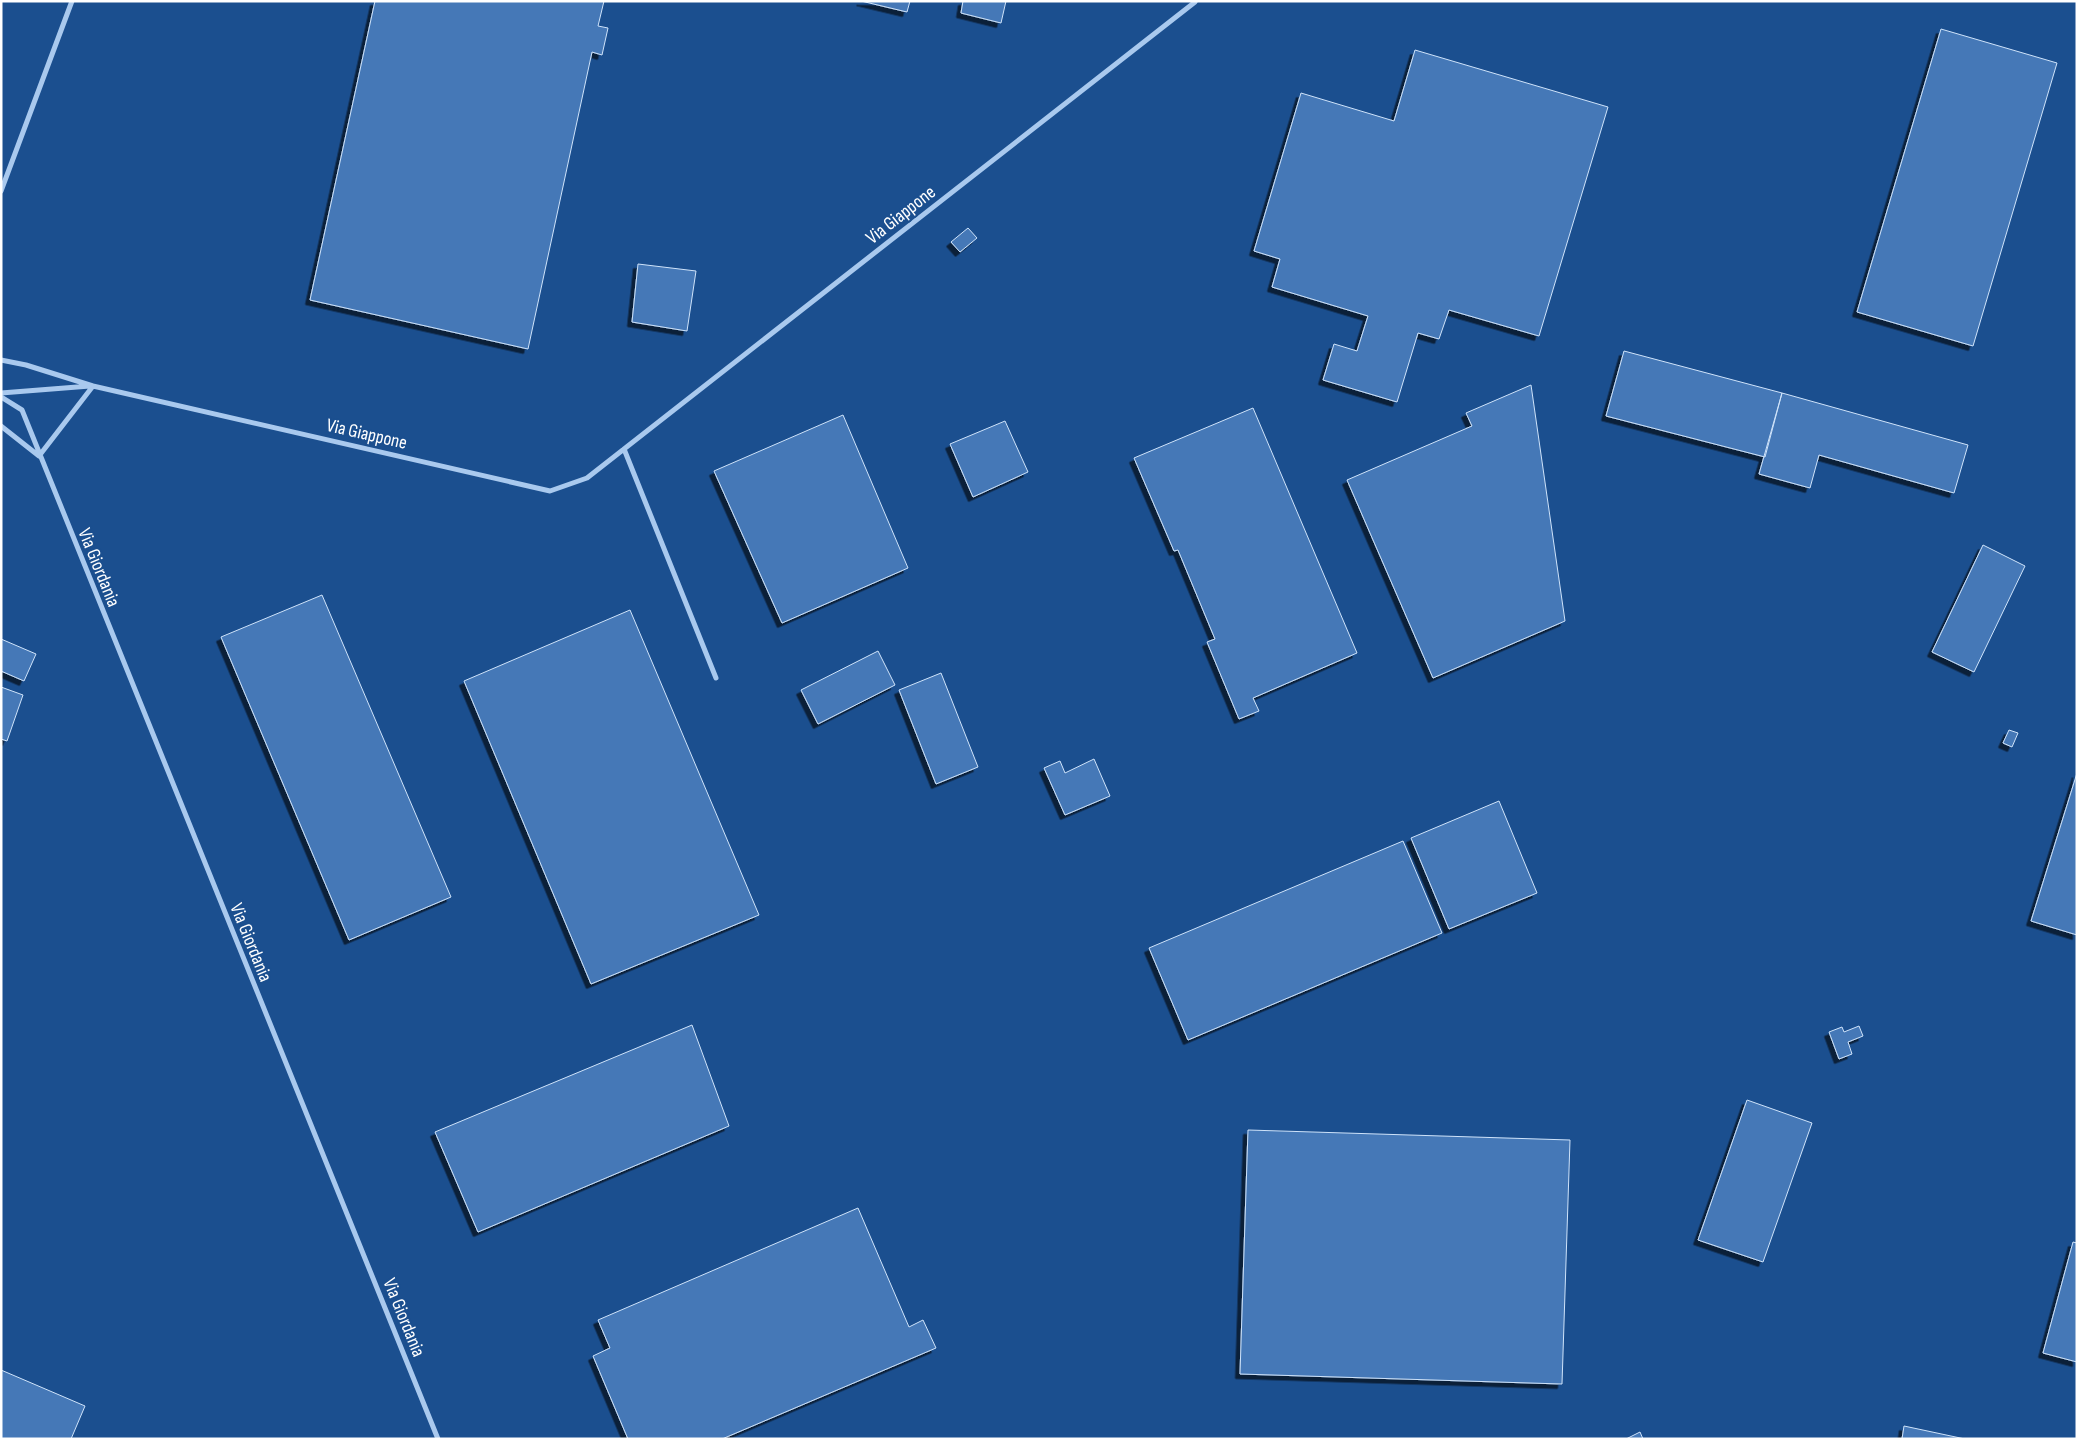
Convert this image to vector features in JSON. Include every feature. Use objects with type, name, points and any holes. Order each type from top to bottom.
[{"type":"street","points":[[1,192],[72,1]]},
{"type":"street","name":"Via Giappone","points":[[1,360],[26,365],[93,386],[550,491],[587,478],[624,450],[1195,2]]},
{"type":"street","points":[[39,456],[93,386]]},
{"type":"street","name":"Via Giappone","points":[[1,393],[93,386]]},
{"type":"street","name":"Via Giordania","points":[[1,397],[22,410],[438,1439]]},
{"type":"street","name":"Via Giordania","points":[[1,426],[39,456]]},
{"type":"street","points":[[624,450],[716,678]]},
{"type":"building","points":[[375,1],[604,1],[598,26],[608,28],[602,55],[592,52],[528,349],[310,300]]},
{"type":"building","points":[[861,1],[910,1],[907,12]]},
{"type":"building","points":[[963,1],[1006,1],[1001,23],[961,13]]},
{"type":"building","points":[[1941,29],[2057,63],[1973,346],[1857,312]]},
{"type":"building","points":[[1415,50],[1608,107],[1539,336],[1449,310],[1439,339],[1418,333],[1397,402],[1323,380],[1334,344],[1357,351],[1368,316],[1272,287],[1280,259],[1254,251],[1301,93],[1394,121]]},
{"type":"building","points":[[968,228],[977,238],[960,252],[951,242]]},
{"type":"building","points":[[638,264],[696,271],[687,331],[632,322]]},
{"type":"building","points":[[1624,351],[1782,393],[1765,457],[1606,416]]},
{"type":"building","points":[[1531,385],[1565,621],[1433,678],[1347,480],[1472,426],[1466,413]]},
{"type":"building","points":[[1782,393],[1968,445],[1954,493],[1819,455],[1810,488],[1759,474]]},
{"type":"building","points":[[1253,408],[1357,653],[1253,698],[1259,711],[1239,719],[1207,642],[1215,639],[1178,550],[1174,551],[1134,458]]},
{"type":"building","points":[[843,415],[908,568],[782,623],[714,471]]},
{"type":"building","points":[[1005,421],[1028,472],[973,497],[950,444]]},
{"type":"building","points":[[1983,545],[2025,566],[1974,672],[1932,652]]},
{"type":"building","points":[[322,595],[451,897],[349,940],[221,637]]},
{"type":"building","points":[[630,610],[759,915],[591,984],[464,681]]},
{"type":"building","points":[[1,639],[36,654],[24,681],[1,671]]},
{"type":"building","points":[[878,651],[895,685],[818,724],[801,690]]},
{"type":"building","points":[[941,673],[978,767],[936,784],[899,690]]},
{"type":"building","points":[[1,687],[23,695],[7,741],[1,739]]},
{"type":"building","points":[[2009,730],[2018,733],[2012,747],[2003,743]]},
{"type":"building","points":[[1094,759],[1110,796],[1065,815],[1044,768],[1060,761],[1065,773]]},
{"type":"building","points":[[2077,773],[2077,935],[2031,921]]},
{"type":"building","points":[[1499,801],[1537,893],[1449,929],[1411,838]]},
{"type":"building","points":[[1403,841],[1442,933],[1188,1040],[1149,948]]},
{"type":"building","points":[[692,1025],[729,1126],[478,1232],[435,1132]]},
{"type":"building","points":[[1859,1026],[1863,1036],[1848,1042],[1852,1054],[1839,1059],[1829,1032],[1842,1027],[1844,1032]]},
{"type":"building","points":[[1747,1100],[1812,1123],[1763,1262],[1698,1240]]},
{"type":"building","points":[[1248,1130],[1570,1140],[1562,1384],[1240,1374]]},
{"type":"building","points":[[858,1208],[909,1327],[923,1320],[936,1348],[722,1439],[628,1439],[593,1356],[610,1348],[598,1320]]},
{"type":"building","points":[[2073,1242],[2077,1243],[2077,1362],[2043,1353]]},
{"type":"building","points":[[1,1370],[85,1406],[71,1439],[1,1439]]},
{"type":"building","points":[[1904,1426],[1965,1439],[1902,1439]]},
{"type":"building","points":[[1640,1432],[1643,1439],[1626,1439]]}]
